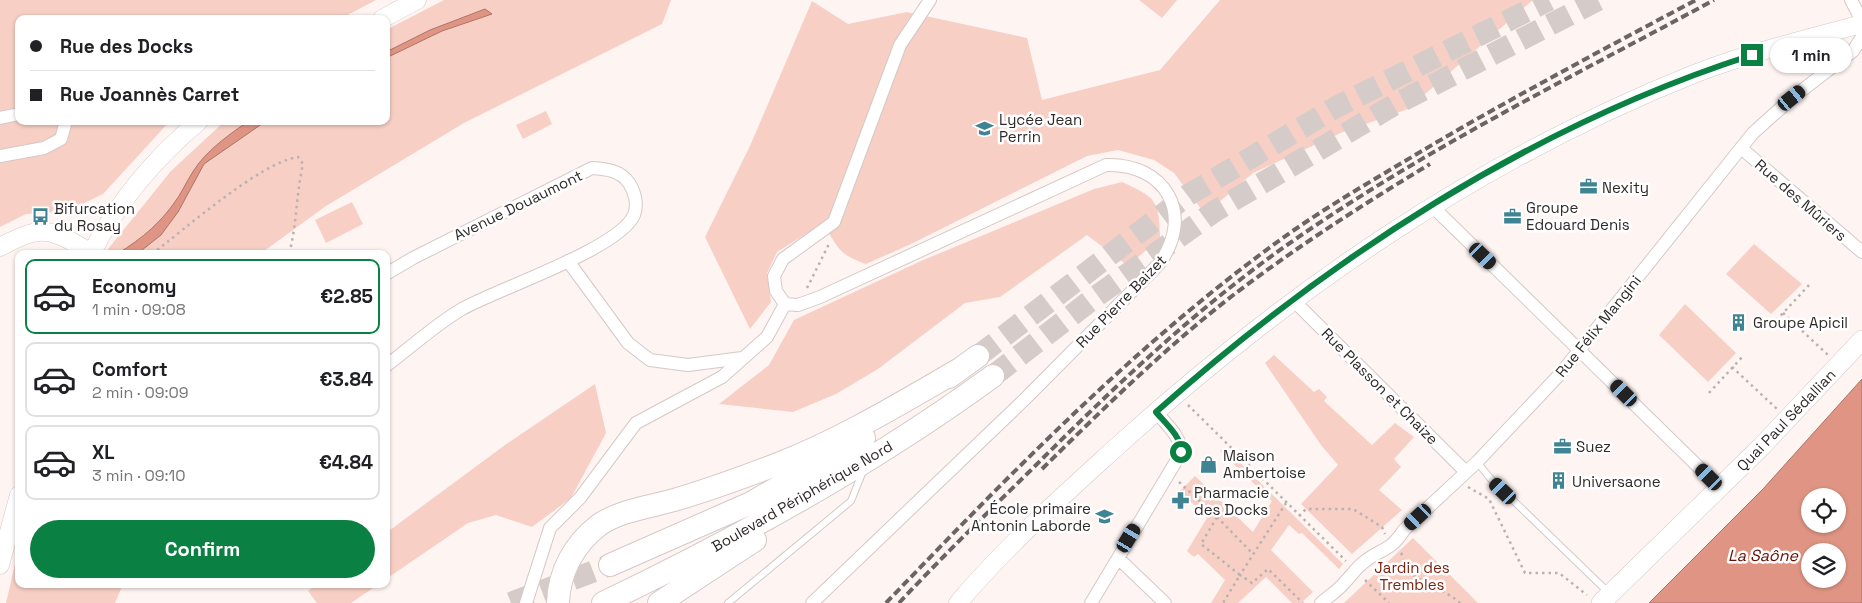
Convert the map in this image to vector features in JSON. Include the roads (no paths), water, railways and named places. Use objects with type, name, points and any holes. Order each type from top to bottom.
[{"type":"highway","name":"Boulevard Périphérique Nord","points":[[610,564],[710,522],[780,488],[872,433],[978,356]]},
{"type":"highway","points":[[558,603],[561,581],[567,564],[591,532],[607,521],[626,513],[674,500],[772,466],[818,446],[960,369]]},
{"type":"highway","name":"Boulevard Périphérique Nord","points":[[603,603],[668,572],[789,507],[901,439],[993,376]]},
{"type":"highway","points":[[660,603],[865,466],[901,439]]},
{"type":"highway","points":[[574,603],[578,573],[598,542],[625,524],[674,500]]},
{"type":"main road","name":"Quai Paul Sédallian","points":[[1601,599],[1720,488],[1862,340]]},
{"type":"street","points":[[389,15],[417,0]]},
{"type":"street","points":[[526,603],[550,528],[580,498],[636,423],[722,377],[767,337],[792,304],[776,291],[774,276],[782,259],[834,222],[900,46],[930,0]]},
{"type":"street","points":[[958,603],[984,573],[1031,527],[1176,394],[1294,301],[1431,205],[1528,151],[1602,114],[1696,73],[1789,43],[1862,23],[1851,0]]},
{"type":"street","name":"Rue Félix Mangini","points":[[1322,603],[1345,583],[1366,560],[1383,552],[1477,462],[1580,350],[1741,148],[1792,98],[1853,52],[1862,37]]},
{"type":"street","points":[[0,118],[15,115]]},
{"type":"street","points":[[0,156],[44,148],[61,139],[65,125]]},
{"type":"street","points":[[93,250],[109,220],[135,187],[163,155],[195,125]]},
{"type":"street","name":"Rue des Mûriers","points":[[1741,148],[1862,252]]},
{"type":"street","name":"Rue Pierre Baizet","points":[[792,304],[820,297],[1106,165],[1122,164],[1151,175],[1164,188],[1172,202],[1176,218],[1175,234],[1170,251],[1160,264],[1025,400],[812,603]]},
{"type":"street","name":"Avenue Douaumont","points":[[390,272],[412,258],[592,168],[611,169],[628,181],[634,190],[636,200],[634,215],[627,224],[608,240],[568,261],[464,308],[442,322],[390,363]]},
{"type":"street","points":[[1431,205],[1720,488]]},
{"type":"street","points":[[0,247],[26,234],[40,230],[66,238],[86,250]]},
{"type":"street","points":[[568,261],[628,343],[650,360],[688,365],[742,358]]},
{"type":"street","name":"Rue Plasson et Chaize","points":[[1294,301],[1466,472]]},
{"type":"street","points":[[1091,603],[1181,452],[1176,436],[1156,412]]},
{"type":"street","points":[[0,565],[15,510]]},
{"type":"street","points":[[1118,558],[1165,603]]},
{"type":"lane","points":[[1477,462],[1601,599]]},
{"type":"lane","points":[[728,603],[851,500],[865,466]]},
{"type":"water","points":[[485,9],[492,14],[442,31],[390,56],[390,50],[430,30]]},
{"type":"water","points":[[243,125],[260,125],[204,164],[178,212],[161,235],[142,250],[123,250],[159,222],[173,205],[193,171],[204,157]]},
{"type":"water","name":"La Saône","points":[[1862,379],[1862,603],[1649,603],[1763,489]]},
{"type":"tunnel","points":[[978,356],[1188,195],[1338,106],[1549,0]]},
{"type":"tunnel","points":[[993,376],[1094,298],[1215,211],[1394,105],[1598,0]]},
{"type":"tunnel","points":[[511,603],[610,565]]},
{"type":"railway","points":[[886,603],[1075,412],[1175,323],[1280,240],[1342,199],[1477,119],[1696,0]]},
{"type":"railway","points":[[899,603],[980,520],[1121,382],[1185,324],[1252,270],[1338,211],[1443,147],[1497,116],[1714,0]]},
{"type":"railway","points":[[1042,469],[1159,358],[1232,296],[1329,227],[1430,164]]},
{"type":"place","name":"Lycée Jean Perrin","points":[[985,128]]},
{"type":"place","name":"Nexity","points":[[1588,187]]},
{"type":"place","name":"Groupe Edouard Denis","points":[[1512,216]]},
{"type":"place","name":"Bifurcation du Rosay","points":[[40,217]]},
{"type":"place","name":"Groupe Apicil","points":[[1739,322]]},
{"type":"place","name":"Suez","points":[[1562,446]]},
{"type":"place","name":"Maison Ambertoise","points":[[1209,464]]},
{"type":"place","name":"Universaone","points":[[1558,481]]},
{"type":"place","name":"Pharmacie des Docks","points":[[1180,501]]},
{"type":"place","name":"École primaire Antonin Laborde","points":[[1105,517]]},
{"type":"park label","name":"Jardin des Trembles","points":[[1412,576]]}]
